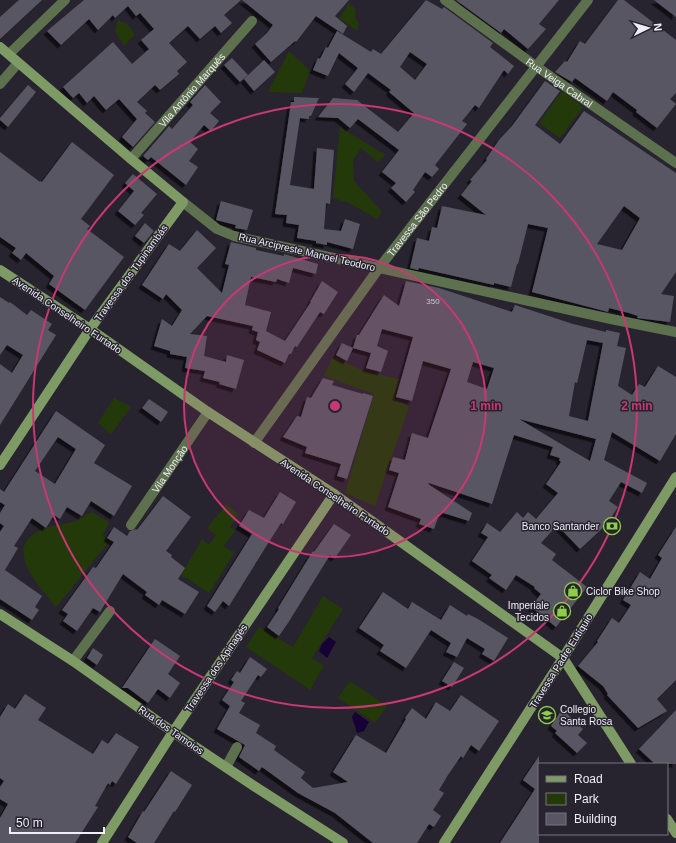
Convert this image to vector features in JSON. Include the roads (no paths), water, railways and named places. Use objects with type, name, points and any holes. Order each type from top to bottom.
[{"type":"street","points":[[9,54],[65,0]]},
{"type":"street","name":"Rua Veiga Cabral","points":[[445,0],[536,67],[676,163]]},
{"type":"street","name":"Travessa São Pedro","points":[[254,443],[379,268],[588,0]]},
{"type":"street","name":"Vila Antônio Marquês","points":[[131,159],[252,21]]},
{"type":"street","name":"Rua Arcipreste Manoel Teodoro","points":[[0,47],[131,159],[217,229],[234,236],[676,332]]},
{"type":"street","points":[[0,84],[18,63]]},
{"type":"street","name":"Travessa dos Tupinambás","points":[[0,465],[90,329],[183,202]]},
{"type":"street","name":"Avenida Conselheiro Furtado","points":[[0,270],[90,329],[254,443],[334,494],[563,658],[630,763]]},
{"type":"street","name":"Vila Monção","points":[[131,525],[208,412]]},
{"type":"street","name":"Travessa Padre Eutíquio","points":[[444,843],[563,658],[676,477]]},
{"type":"street","name":"Travessa dos Apinagés","points":[[102,843],[173,732],[334,494]]},
{"type":"street","points":[[73,661],[110,611]]},
{"type":"street","name":"Rua dos Tamoios","points":[[0,614],[73,661],[173,732],[343,843]]},
{"type":"street","points":[[226,767],[236,747]]},
{"type":"street","points":[[668,821],[676,833]]},
{"type":"place","name":"Banco Santander","points":[[612,526]]},
{"type":"place","name":"Ciclor Bike Shop","points":[[573,591]]},
{"type":"place","name":"Imperiale Tecidos","points":[[562,611]]},
{"type":"place","name":"Collegio Santa Rosa","points":[[547,715]]}]
